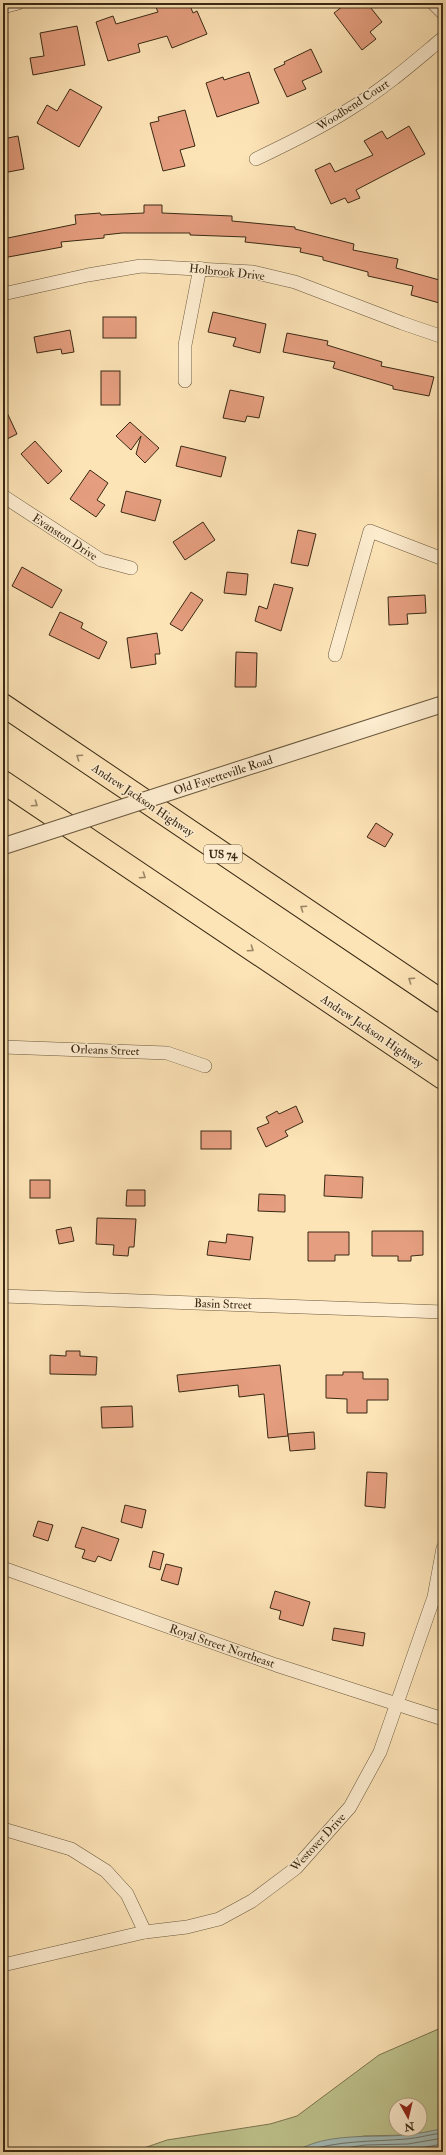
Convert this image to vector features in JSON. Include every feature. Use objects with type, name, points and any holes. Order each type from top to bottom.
[{"type":"highway","name":"Andrew Jackson Highway","points":[[3,705],[443,1002]]},
{"type":"highway","name":"Andrew Jackson Highway","points":[[3,782],[443,1078]]},
{"type":"street","points":[[3,7],[18,3]]},
{"type":"street","points":[[433,3],[443,13]]},
{"type":"street","name":"Woodbend Court","points":[[256,159],[329,122],[354,107],[402,72],[443,38]]},
{"type":"street","name":"Holbrook Drive","points":[[3,294],[88,275],[140,266],[253,272],[295,282],[402,324],[443,337]]},
{"type":"street","points":[[185,381],[185,345],[200,268]]},
{"type":"street","name":"Evanston Drive","points":[[3,496],[101,560],[131,568]]},
{"type":"street","points":[[335,655],[370,531],[443,559]]},
{"type":"street","name":"Old Fayetteville Road","points":[[4,846],[443,704]]},
{"type":"street","name":"Orleans Street","points":[[3,1047],[167,1052],[205,1066]]},
{"type":"street","name":"Basin Street","points":[[3,1296],[443,1312]]},
{"type":"street","name":"Westover Drive","points":[[3,1965],[145,1932],[187,1927],[219,1919],[252,1901],[296,1868],[350,1807],[380,1752],[434,1597],[443,1548]]},
{"type":"street","name":"Royal Street Northeast","points":[[3,1568],[276,1665],[398,1703],[443,1719]]},
{"type":"street","points":[[3,1829],[71,1849],[106,1871],[127,1894],[145,1932]]},
{"type":"green space","points":[[443,2027],[443,2130],[428,2132],[428,2097],[388,2097],[388,2135],[364,2136],[321,2142],[295,2152],[139,2152],[141,2149],[167,2140],[270,2124],[297,2116],[379,2055]]},
{"type":"water","points":[[443,2130],[443,2152],[295,2152],[321,2141],[350,2137],[388,2136],[388,2137],[428,2137],[428,2131]]},
{"type":"building","points":[[154,3],[189,3],[193,13],[197,11],[207,34],[172,48],[167,36],[138,44],[140,52],[108,61],[96,22],[113,16],[116,24],[158,12]]},
{"type":"building","points":[[347,3],[367,3],[382,22],[370,32],[376,39],[362,50],[334,13]]},
{"type":"building","points":[[77,26],[85,65],[33,75],[30,58],[44,56],[40,33]]},
{"type":"building","points":[[311,49],[322,72],[302,81],[306,89],[287,97],[274,69],[285,64],[284,62]]},
{"type":"building","points":[[249,72],[259,103],[217,117],[206,83],[223,77],[224,80]]},
{"type":"building","points":[[70,89],[102,107],[79,147],[37,123],[47,105],[57,111]]},
{"type":"building","points":[[185,110],[195,146],[180,150],[185,166],[163,171],[150,123],[159,121],[158,117]]},
{"type":"building","points":[[409,126],[425,154],[356,190],[360,198],[348,203],[345,198],[331,204],[315,170],[330,163],[335,172],[373,155],[364,141],[382,131],[387,139]]},
{"type":"building","points":[[18,136],[24,169],[3,173],[3,139]]},
{"type":"building","points":[[144,205],[162,205],[162,213],[232,216],[232,221],[295,227],[295,229],[354,244],[353,250],[398,259],[396,268],[443,281],[443,304],[411,295],[413,286],[368,276],[368,272],[323,260],[323,257],[300,252],[301,248],[245,242],[246,237],[190,235],[190,233],[122,233],[104,235],[104,238],[61,242],[62,247],[3,258],[3,239],[76,224],[75,215],[100,213],[101,215],[144,213]]},
{"type":"building","points":[[213,312],[266,324],[260,353],[233,346],[236,338],[208,332]]},
{"type":"building","points":[[103,317],[136,317],[136,338],[103,338]]},
{"type":"building","points":[[70,330],[74,352],[62,354],[61,349],[37,353],[34,337]]},
{"type":"building","points":[[287,333],[328,341],[327,345],[382,362],[381,366],[434,377],[429,396],[393,389],[393,386],[333,368],[335,362],[283,352]]},
{"type":"building","points":[[101,371],[120,371],[120,405],[101,405]]},
{"type":"building","points":[[230,390],[264,397],[259,418],[247,416],[245,422],[223,418]]},
{"type":"building","points":[[3,404],[17,434],[3,441]]},
{"type":"building","points":[[130,422],[159,448],[145,463],[136,454],[141,436],[131,450],[116,436]]},
{"type":"building","points":[[35,441],[62,471],[48,484],[21,454]]},
{"type":"building","points":[[181,446],[226,457],[221,477],[176,466]]},
{"type":"building","points":[[90,470],[108,483],[97,500],[105,505],[96,517],[70,499]]},
{"type":"building","points":[[126,491],[161,500],[155,521],[121,512]]},
{"type":"building","points":[[203,522],[215,540],[185,560],[173,542]]},
{"type":"building","points":[[298,530],[316,534],[308,566],[291,563]]},
{"type":"building","points":[[22,567],[62,590],[52,608],[12,586]]},
{"type":"building","points":[[227,572],[248,574],[246,595],[224,593]]},
{"type":"building","points":[[274,584],[293,588],[281,631],[255,621],[259,606],[267,609]]},
{"type":"building","points":[[191,592],[203,600],[182,631],[170,624]]},
{"type":"building","points":[[425,595],[426,613],[407,614],[408,624],[389,625],[388,597]]},
{"type":"building","points":[[60,612],[83,623],[81,628],[107,642],[99,659],[49,635]]},
{"type":"building","points":[[157,633],[160,654],[155,654],[156,664],[131,668],[127,638]]},
{"type":"building","points":[[236,652],[257,653],[256,687],[235,687]]},
{"type":"building","points":[[376,823],[393,834],[385,847],[367,837]]},
{"type":"building","points":[[296,1106],[303,1122],[285,1131],[288,1136],[266,1147],[257,1128],[269,1123],[266,1117],[277,1111],[279,1114]]},
{"type":"building","points":[[201,1131],[231,1131],[231,1149],[201,1149]]},
{"type":"building","points":[[325,1175],[363,1177],[362,1198],[324,1196]]},
{"type":"building","points":[[30,1180],[50,1180],[50,1198],[30,1198]]},
{"type":"building","points":[[127,1190],[145,1190],[145,1206],[126,1206]]},
{"type":"building","points":[[259,1194],[285,1195],[285,1212],[258,1211]]},
{"type":"building","points":[[97,1218],[136,1219],[134,1247],[129,1247],[128,1256],[113,1255],[114,1245],[96,1244]]},
{"type":"building","points":[[71,1227],[74,1241],[59,1244],[56,1230]]},
{"type":"building","points":[[372,1231],[423,1231],[423,1255],[411,1256],[411,1261],[398,1261],[398,1256],[372,1256]]},
{"type":"building","points":[[308,1232],[349,1232],[349,1255],[335,1255],[335,1261],[308,1261]]},
{"type":"building","points":[[227,1234],[253,1237],[250,1260],[207,1255],[209,1241],[226,1243]]},
{"type":"building","points":[[66,1351],[80,1351],[80,1356],[97,1357],[96,1375],[50,1374],[50,1355],[66,1356]]},
{"type":"building","points":[[280,1365],[288,1436],[268,1438],[264,1394],[239,1397],[238,1385],[179,1392],[177,1375]]},
{"type":"building","points":[[343,1372],[363,1372],[363,1379],[388,1379],[388,1400],[367,1400],[367,1413],[347,1413],[347,1399],[326,1398],[326,1375],[343,1375]]},
{"type":"building","points":[[132,1406],[133,1427],[102,1428],[101,1407]]},
{"type":"building","points":[[314,1432],[315,1449],[290,1451],[288,1434]]},
{"type":"building","points":[[367,1472],[387,1473],[385,1508],[365,1506]]},
{"type":"building","points":[[125,1505],[146,1510],[142,1528],[121,1522]]},
{"type":"building","points":[[38,1521],[53,1525],[48,1541],[33,1536]]},
{"type":"building","points":[[82,1527],[119,1539],[111,1561],[98,1556],[95,1562],[82,1558],[85,1550],[75,1547]]},
{"type":"building","points":[[153,1551],[164,1554],[160,1570],[149,1567]]},
{"type":"building","points":[[166,1564],[182,1568],[178,1585],[161,1580]]},
{"type":"building","points":[[275,1591],[310,1602],[303,1626],[279,1619],[281,1611],[270,1608]]},
{"type":"building","points":[[334,1628],[365,1633],[363,1646],[332,1640]]}]
